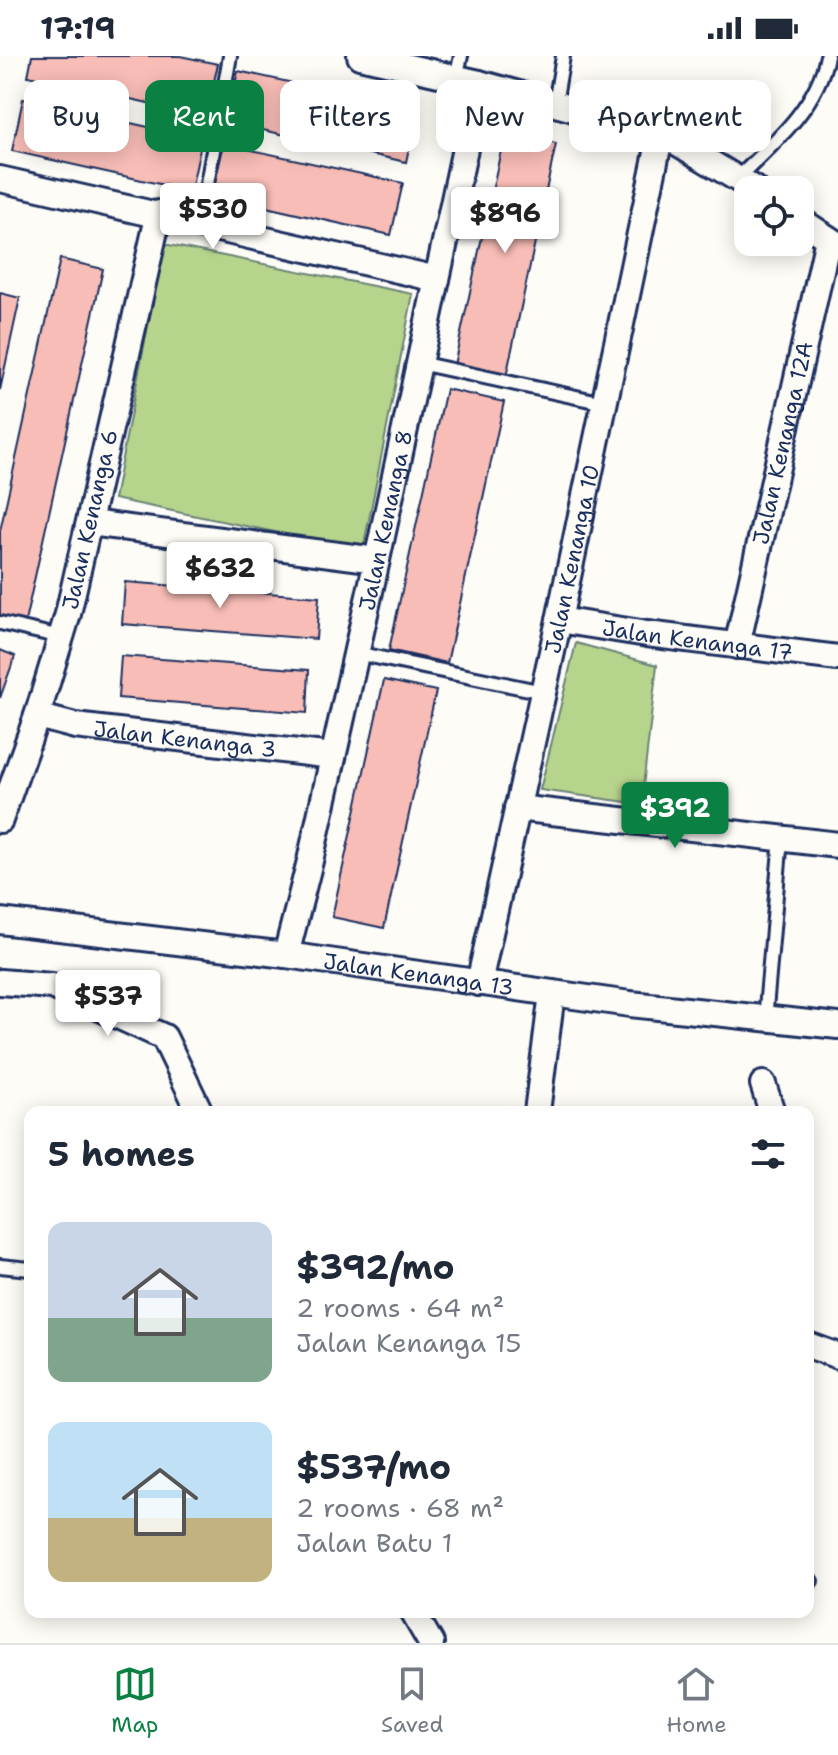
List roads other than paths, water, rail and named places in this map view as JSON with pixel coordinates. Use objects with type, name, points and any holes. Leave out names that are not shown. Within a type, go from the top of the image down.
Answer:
[{"type":"street","points":[[360,56],[466,72],[569,108]]},
{"type":"street","name":"Jalan Kenanga 8","points":[[286,955],[377,560],[437,279],[466,72]]},
{"type":"street","name":"Jalan Kenanga 10","points":[[479,983],[657,152]]},
{"type":"street","points":[[693,152],[734,176]]},
{"type":"street","points":[[0,179],[437,279]]},
{"type":"street","name":"Jalan Kenanga 6","points":[[0,820],[61,637],[90,523],[159,213]]},
{"type":"street","points":[[814,229],[833,242]]},
{"type":"street","name":"Jalan Kenanga 12A","points":[[737,646],[833,242]]},
{"type":"street","points":[[90,523],[377,560]]},
{"type":"street","name":"Jalan Kenanga 17","points":[[559,620],[838,658]]},
{"type":"street","name":"Jalan Kenanga 3","points":[[37,716],[75,726],[333,756]]},
{"type":"street","points":[[517,808],[838,845]]},
{"type":"street","name":"Jalan Kenanga 13","points":[[0,921],[286,955],[765,1020],[838,1026]]},
{"type":"street","points":[[0,982],[52,986],[164,1037],[197,1106]]},
{"type":"street","points":[[538,1106],[552,993]]},
{"type":"street","points":[[763,1084],[770,1106]]},
{"type":"street","points":[[814,1347],[838,1356]]},
{"type":"street","points":[[416,1618],[431,1643]]},
{"type":"lane","points":[[200,223],[230,56]]},
{"type":"lane","points":[[555,104],[563,56]]},
{"type":"lane","points":[[753,176],[816,89],[827,56]]},
{"type":"lane","points":[[419,363],[604,403]]},
{"type":"lane","points":[[0,623],[61,637]]},
{"type":"lane","points":[[356,653],[543,692]]},
{"type":"lane","points":[[765,1020],[781,838]]},
{"type":"lane","points":[[0,1266],[24,1268]]}]
